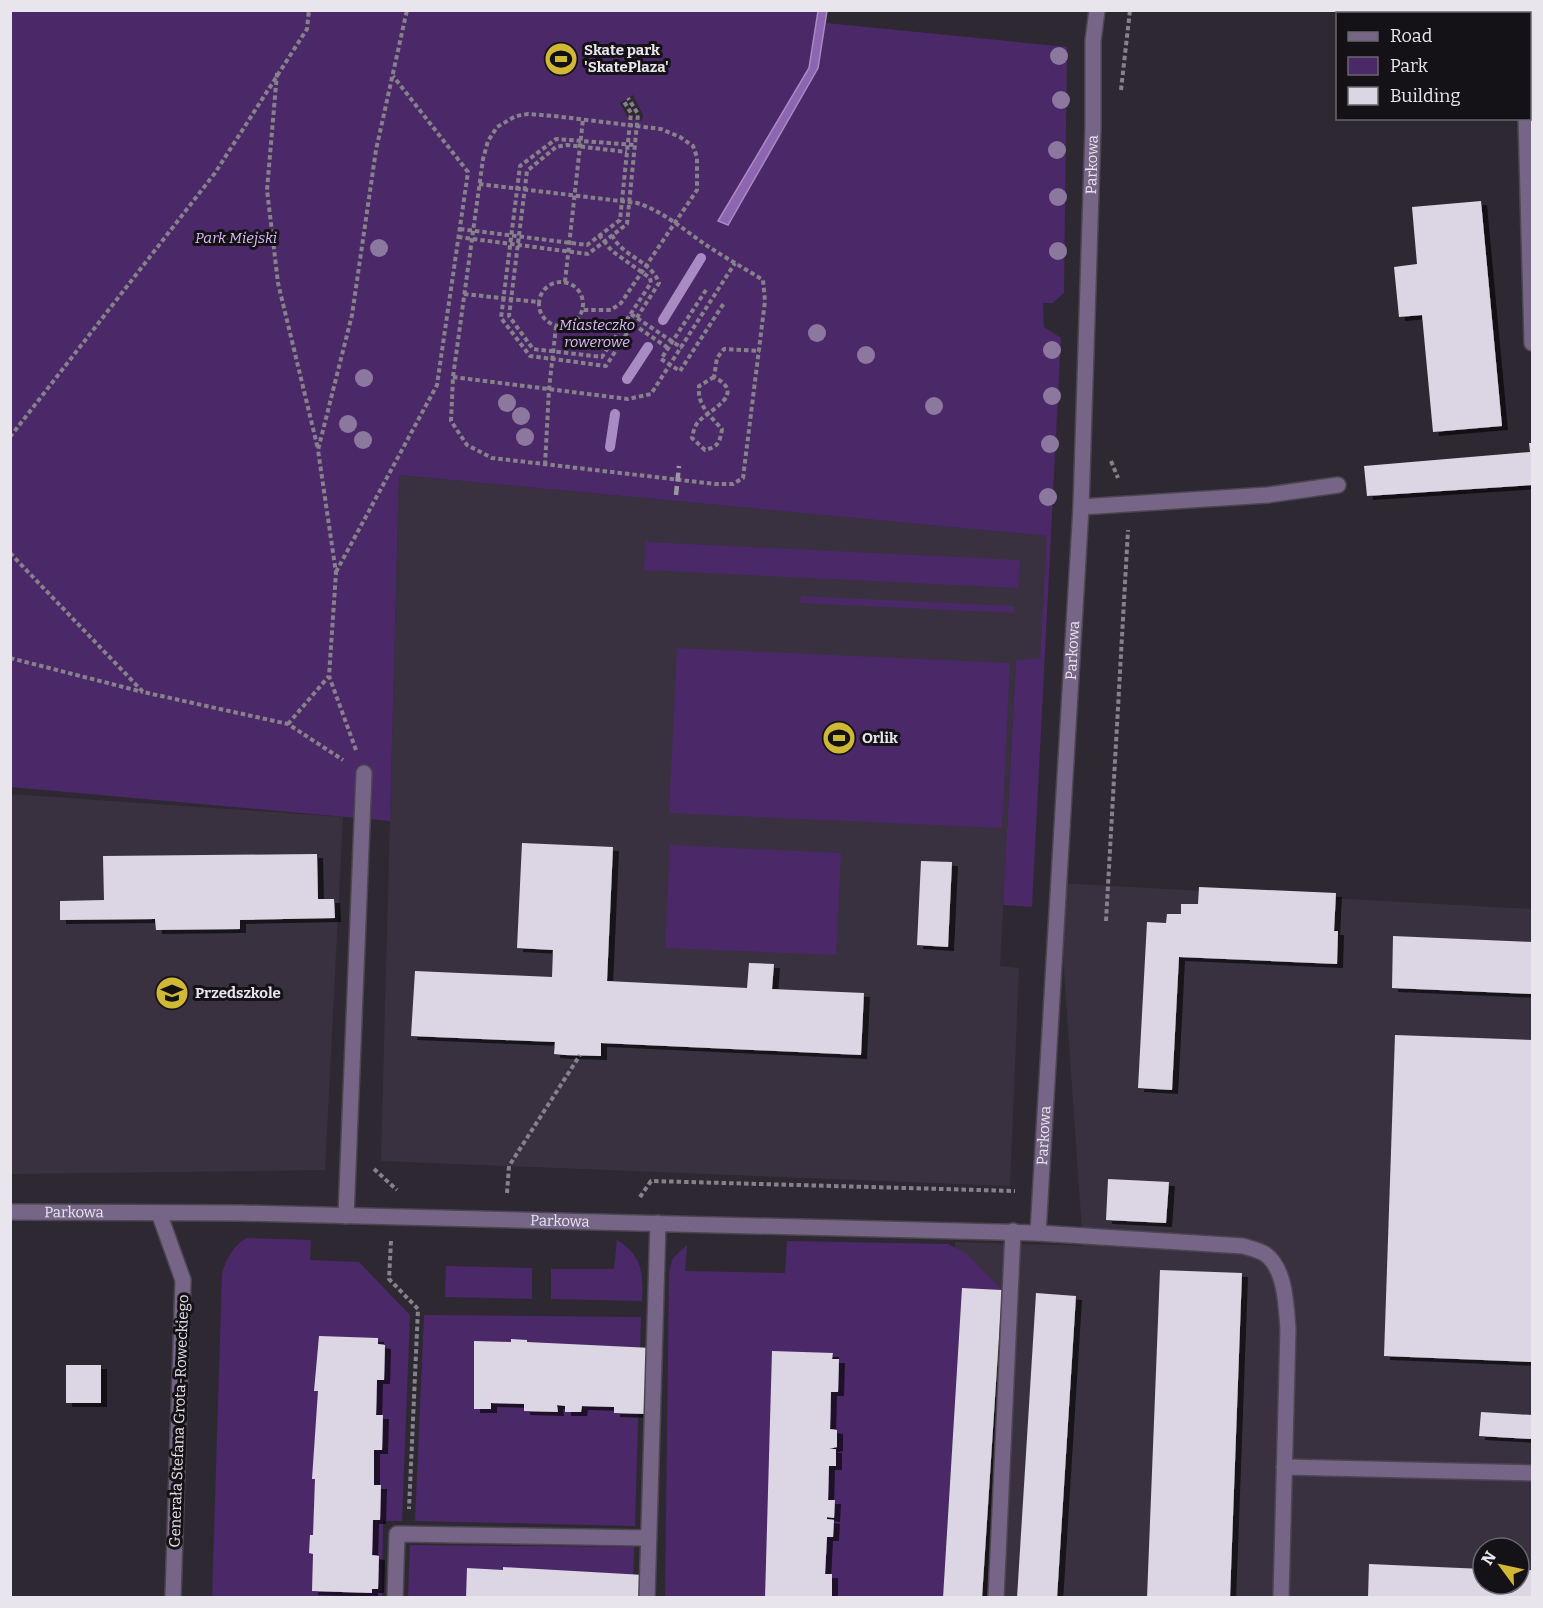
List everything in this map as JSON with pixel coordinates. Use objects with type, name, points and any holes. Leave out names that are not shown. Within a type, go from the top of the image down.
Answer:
[{"type":"street","name":"Parkowa","points":[[10,1212],[346,1216],[1038,1233],[1081,507],[1093,128],[1093,41],[1097,10]]},
{"type":"street","points":[[1526,120],[1533,343]]},
{"type":"street","points":[[1081,507],[1268,495],[1338,485]]},
{"type":"street","points":[[346,1216],[364,773]]},
{"type":"street","name":"Generała Stefana Grota-Roweckiego","points":[[159,1213],[183,1280],[173,1598]]},
{"type":"street","points":[[647,1598],[658,1223]]},
{"type":"street","points":[[996,1598],[1013,1231]]},
{"type":"street","points":[[1038,1233],[1243,1246],[1266,1254],[1278,1270],[1286,1298],[1288,1329],[1281,1598]]},
{"type":"street","points":[[1284,1467],[1533,1473]]},
{"type":"street","points":[[395,1598],[397,1534],[649,1538]]},
{"type":"path","points":[[10,437],[215,173],[277,72],[307,29],[309,10]]},
{"type":"path","points":[[318,450],[352,315],[376,150],[407,10]]},
{"type":"path","points":[[1121,101],[1130,10]]},
{"type":"path","points":[[277,72],[267,190],[278,283],[318,450],[336,573],[329,675],[364,773]]},
{"type":"path","points":[[336,573],[437,386],[468,172],[393,76]]},
{"type":"path","points":[[458,237],[588,254],[627,224],[638,114],[626,99],[631,113],[620,220],[587,245],[460,229]]},
{"type":"path","points":[[479,184],[629,202],[651,207],[676,223],[735,263],[763,280],[765,301],[760,351],[743,478],[733,484],[715,484],[492,458],[467,445],[451,421],[453,377],[471,238],[479,184],[488,141],[497,127],[516,116],[528,114],[661,129],[680,136],[693,146],[698,157],[697,190],[676,223],[642,273],[616,308],[603,311],[583,310]]},
{"type":"path","points":[[565,282],[583,119]]},
{"type":"path","points":[[612,236],[617,247],[656,273],[659,283],[606,366],[530,356],[501,318],[520,165],[556,140],[635,145]]},
{"type":"path","points":[[599,235],[612,251],[650,278],[651,283],[602,357],[533,349],[508,316],[527,171],[556,147],[580,146],[627,152]]},
{"type":"path","points":[[453,377],[627,399],[651,394],[735,263]]},
{"type":"path","points":[[558,282],[565,282],[572,285],[582,295],[583,310],[576,321],[556,327],[541,315],[538,302],[545,289],[558,282]]},
{"type":"path","points":[[706,291],[661,359],[680,371],[724,303]]},
{"type":"path","points":[[464,294],[538,302]]},
{"type":"path","points":[[631,314],[682,348]]},
{"type":"path","points":[[633,324],[668,348]]},
{"type":"path","points":[[544,465],[556,327]]},
{"type":"path","points":[[714,377],[717,358],[724,349],[760,351]]},
{"type":"path","points":[[714,377],[699,386],[700,402],[709,415],[723,429],[720,442],[714,448],[705,450],[692,438],[699,421],[709,415],[722,404],[726,397],[722,381],[714,377]]},
{"type":"path","points":[[1106,921],[1128,530],[1120,483],[1111,463],[1111,452]]},
{"type":"path","points":[[10,553],[143,692]]},
{"type":"path","points":[[10,658],[143,692],[288,724],[364,773]]},
{"type":"path","points":[[288,724],[329,675]]},
{"type":"path","points":[[507,1197],[509,1166],[580,1055]]},
{"type":"path","points":[[349,1146],[404,1196]]},
{"type":"path","points":[[638,1200],[651,1181],[1040,1192]]},
{"type":"path","points":[[392,1217],[389,1279],[418,1309],[407,1534]]},
{"type":"shaded area","points":[[818,11],[827,11],[818,68],[728,225],[718,221],[809,68]]},
{"type":"shaded area","points":[[399,475],[1048,536],[1040,659],[1016,660],[1000,966],[1019,968],[1010,1186],[381,1161]]},
{"type":"shaded area","name":"Przedszkole","points":[[10,794],[343,817],[325,1170],[11,1174]]},
{"type":"shaded area","points":[[1058,883],[1532,909],[1532,1597],[936,1598],[955,1242],[1083,1246]]},
{"type":"green space","points":[[10,11],[818,11],[809,68],[719,220],[728,225],[823,42],[826,23],[1067,47],[1064,293],[1053,303],[1043,303],[1044,327],[1061,338],[1032,907],[1003,905],[1016,660],[1040,658],[1047,536],[399,475],[390,821],[11,787]],"holes":[[[633,95],[643,115],[642,121],[628,118],[620,103]]]},
{"type":"green space","points":[[646,542],[1020,560],[1018,588],[644,570]]},
{"type":"green space","points":[[801,596],[1014,606],[1014,613],[800,603]]},
{"type":"green space","name":"Orlik","points":[[677,648],[1010,663],[1002,828],[669,813]]},
{"type":"green space","points":[[670,845],[841,853],[836,955],[665,948]]},
{"type":"green space","points":[[246,1238],[311,1240],[310,1260],[359,1262],[410,1315],[402,1521],[383,1521],[382,1597],[212,1598],[222,1274],[231,1253]]},
{"type":"green space","points":[[617,1240],[632,1252],[640,1266],[642,1301],[551,1299],[551,1269],[614,1269]]},
{"type":"green space","points":[[787,1241],[948,1244],[966,1253],[1002,1290],[962,1288],[943,1597],[665,1598],[669,1272],[673,1258],[687,1245],[685,1271],[785,1273]]},
{"type":"green space","points":[[446,1266],[532,1268],[532,1299],[445,1297]]},
{"type":"green space","points":[[424,1315],[641,1317],[635,1526],[415,1521]]},
{"type":"green space","points":[[410,1545],[634,1547],[633,1597],[408,1598]]},
{"type":"building","points":[[1350,10],[1399,10],[1398,12],[1350,12]]},
{"type":"building","points":[[1481,201],[1502,426],[1433,432],[1422,315],[1399,317],[1394,267],[1417,264],[1412,207]]},
{"type":"building","points":[[1529,443],[1532,443],[1532,485],[1367,496],[1364,466],[1530,452]]},
{"type":"building","points":[[522,843],[613,847],[607,981],[747,988],[749,963],[774,964],[772,989],[864,993],[861,1055],[601,1043],[601,1056],[565,1055],[554,1054],[555,1042],[411,1036],[415,971],[552,977],[553,950],[517,948]]},
{"type":"building","points":[[317,854],[318,899],[334,899],[335,918],[240,920],[240,929],[156,930],[155,919],[60,920],[60,901],[104,900],[103,856]]},
{"type":"building","points":[[921,861],[952,862],[948,947],[917,945]]},
{"type":"building","points":[[1199,887],[1336,893],[1334,931],[1338,931],[1337,964],[1179,957],[1172,1090],[1138,1088],[1147,922],[1166,923],[1167,914],[1181,914],[1181,904],[1198,904]]},
{"type":"building","points":[[1393,936],[1532,942],[1532,994],[1392,988]]},
{"type":"building","points":[[1395,1035],[1532,1040],[1532,1362],[1384,1356]]},
{"type":"building","points":[[1108,1179],[1169,1182],[1166,1223],[1106,1220]]},
{"type":"building","points":[[1160,1270],[1242,1273],[1230,1598],[1147,1598]]},
{"type":"building","points":[[962,1288],[1002,1290],[982,1598],[943,1598]]},
{"type":"building","points":[[1036,1293],[1076,1296],[1057,1598],[1017,1598]]},
{"type":"building","points":[[319,1336],[378,1338],[378,1344],[385,1345],[384,1380],[377,1380],[376,1415],[383,1415],[382,1450],[374,1450],[374,1485],[381,1485],[380,1520],[373,1520],[372,1555],[379,1556],[378,1589],[372,1589],[372,1593],[312,1591],[313,1554],[309,1553],[310,1535],[313,1535],[315,1479],[312,1479],[318,1391],[314,1391]]},
{"type":"building","points":[[511,1339],[527,1340],[527,1342],[652,1348],[646,1414],[614,1413],[614,1407],[582,1406],[581,1412],[565,1412],[565,1406],[557,1405],[558,1412],[524,1411],[524,1404],[491,1403],[491,1409],[474,1409],[474,1341],[511,1342]]},
{"type":"building","points":[[772,1351],[833,1353],[832,1359],[839,1359],[838,1392],[831,1392],[830,1429],[837,1430],[837,1447],[829,1449],[836,1449],[836,1466],[829,1466],[828,1500],[835,1500],[834,1518],[827,1517],[827,1519],[834,1520],[833,1537],[827,1537],[825,1574],[832,1574],[832,1598],[765,1598]]},
{"type":"building","points":[[66,1365],[101,1365],[101,1403],[66,1403]]},
{"type":"building","points":[[1481,1412],[1532,1415],[1532,1439],[1479,1436]]},
{"type":"building","points":[[1369,1564],[1471,1568],[1471,1596],[1531,1596],[1532,1570],[1532,1598],[1368,1598]]},
{"type":"building","points":[[503,1567],[644,1575],[644,1598],[466,1598],[467,1568],[503,1570]]},
{"type":"waterway","points":[[663,320],[701,258]]},
{"type":"waterway","points":[[627,379],[648,347]]},
{"type":"waterway","points":[[610,447],[615,414]]},
{"type":"railway","points":[[676,495],[679,466]]},
{"type":"place","name":"Skate park 'SkatePlaza'","points":[[561,59]]},
{"type":"place","name":"Orlik","points":[[839,738]]},
{"type":"place","name":"Przedszkole","points":[[172,993]]},
{"type":"park label","name":"Park Miejski","points":[[236,238]]},
{"type":"park label","name":"Miasteczko rowerowe","points":[[597,334]]}]
